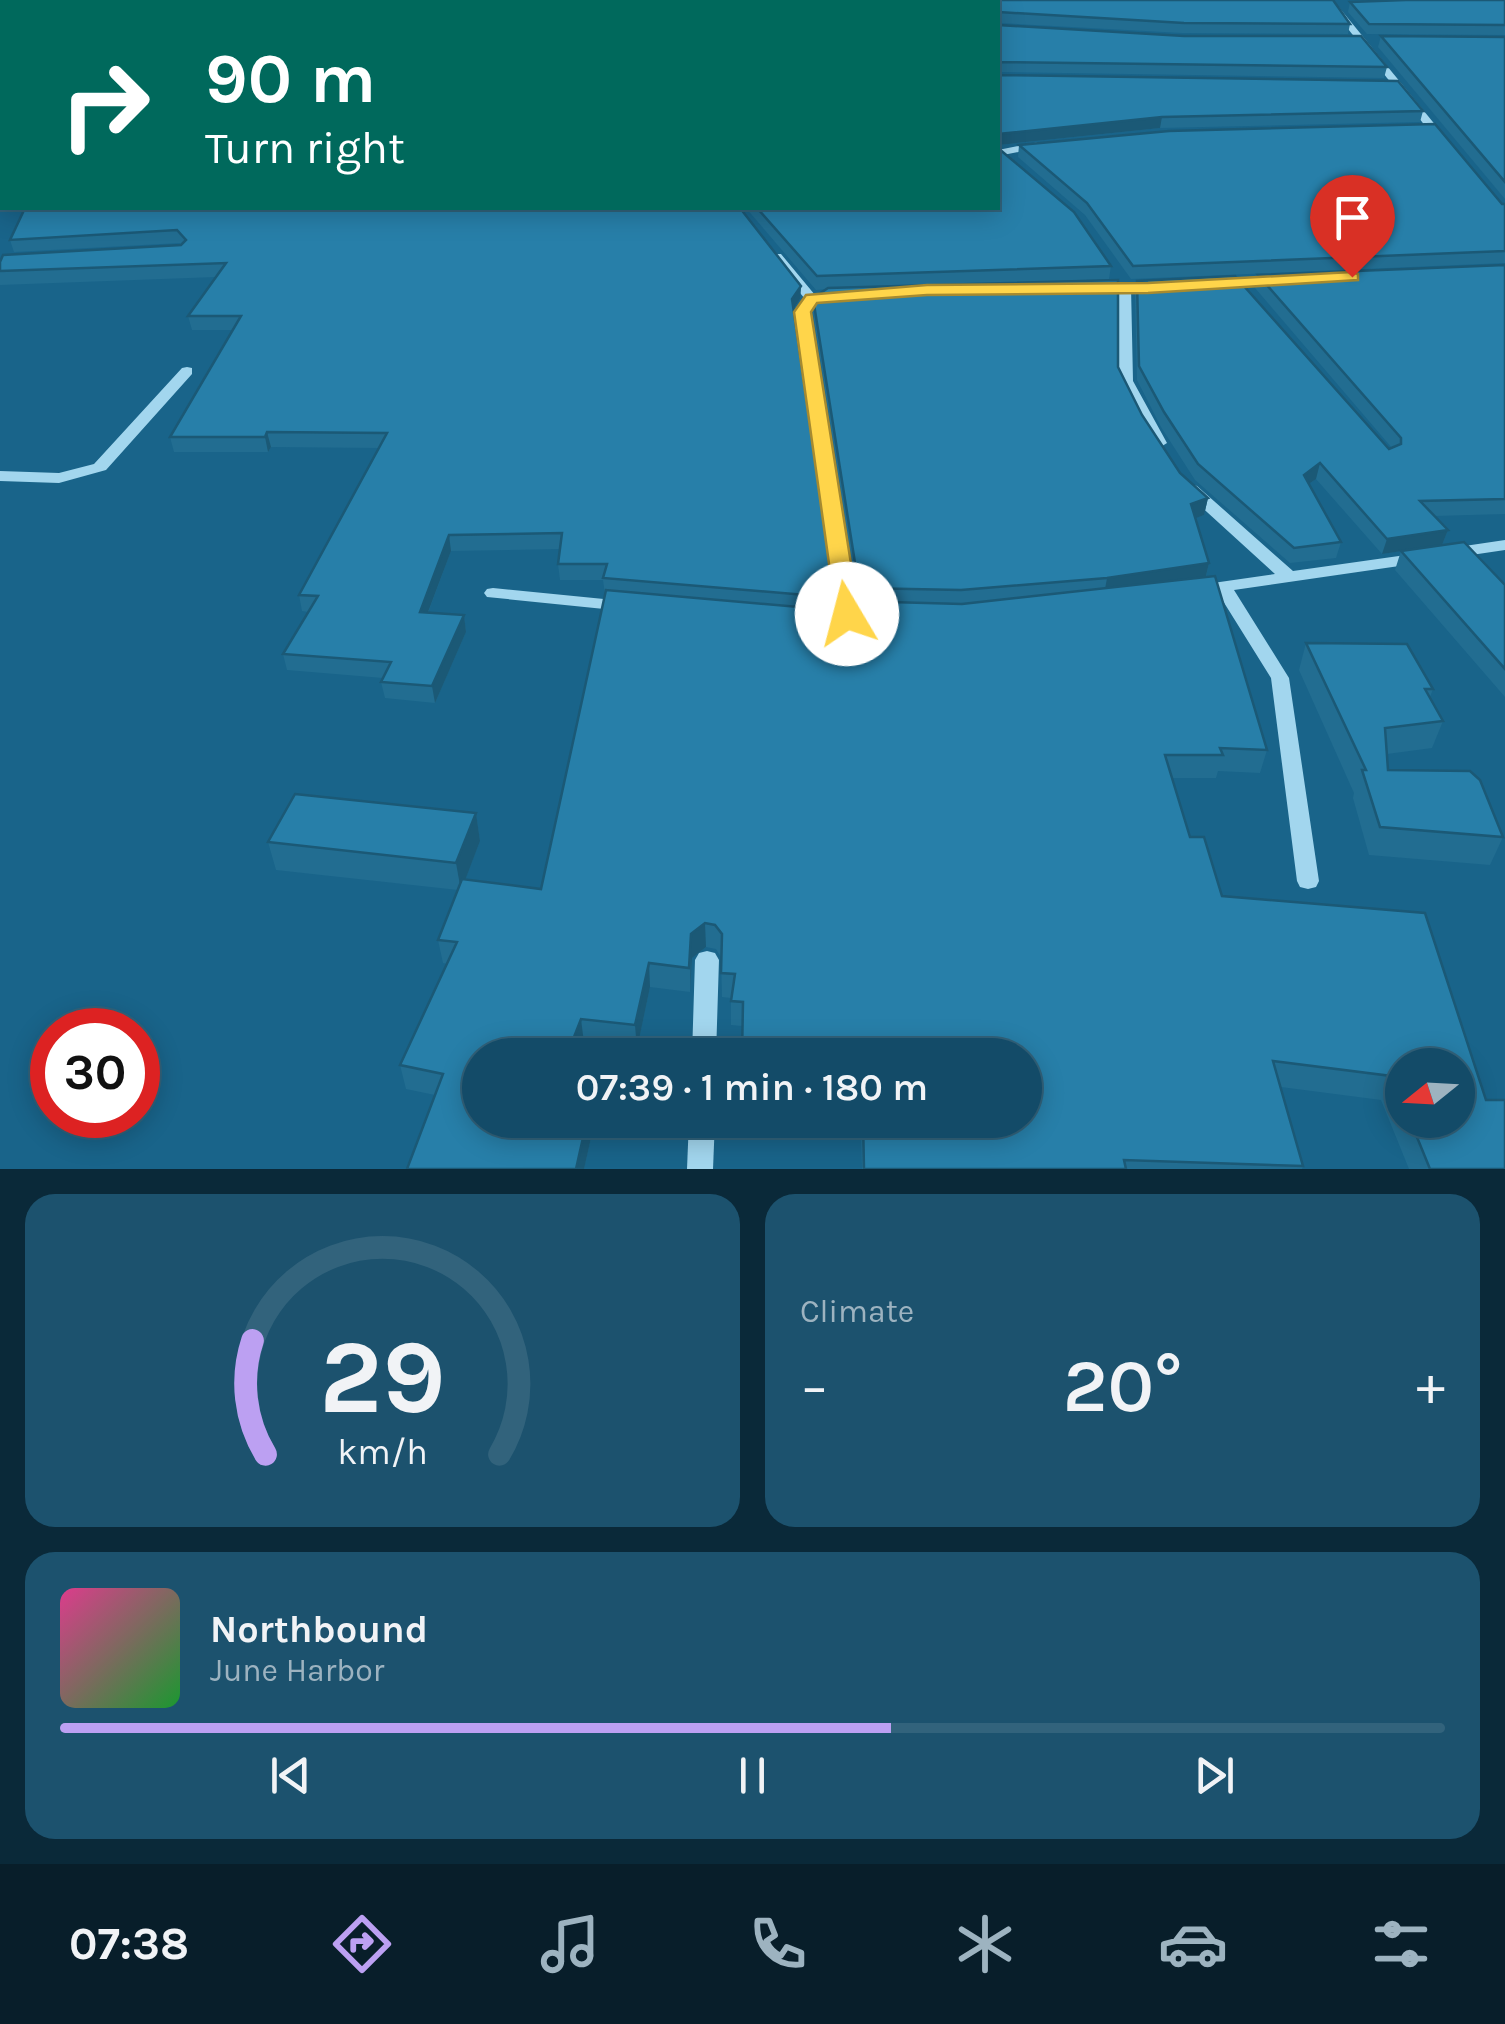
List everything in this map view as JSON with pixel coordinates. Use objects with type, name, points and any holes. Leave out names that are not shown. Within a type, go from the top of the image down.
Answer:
[{"type":"street","points":[[1332,3],[1354,6]]},
{"type":"street","points":[[1332,3],[1456,157]]},
{"type":"street","points":[[1343,42],[1380,43]]},
{"type":"street","points":[[1382,85],[1400,86]]},
{"type":"street","points":[[1414,130],[1434,129]]},
{"type":"street","points":[[1000,152],[1053,144]]},
{"type":"street","points":[[1000,154],[1013,166]]},
{"type":"street","points":[[761,238],[812,299]]},
{"type":"street","points":[[1108,269],[1131,287]]},
{"type":"street","points":[[1201,284],[1294,280]]},
{"type":"street","points":[[1237,282],[1249,297]]},
{"type":"street","points":[[1086,288],[1131,287]]},
{"type":"street","points":[[1131,287],[1126,381],[1186,485],[1289,577]]},
{"type":"street","points":[[847,294],[812,299],[802,312],[848,617]]},
{"type":"street","points":[[0,476],[59,478],[100,468],[186,371]]},
{"type":"street","points":[[1172,594],[1505,545]]},
{"type":"street","points":[[1223,587],[1280,678],[1308,882]]},
{"type":"street","points":[[493,593],[653,608]]},
{"type":"street","points":[[705,1038],[707,960]]},
{"type":"street","points":[[700,1169],[701,1138]]},
{"type":"building","points":[[1000,0],[1333,0],[1350,24],[1184,23],[1000,12]]},
{"type":"building","points":[[1505,0],[1505,25],[1369,24],[1350,2]]},
{"type":"building","points":[[1000,25],[1184,36],[1361,36],[1387,67],[1000,62]]},
{"type":"building","points":[[1381,36],[1505,37],[1505,182]]},
{"type":"building","points":[[1000,75],[1398,81],[1423,111],[1162,117],[1000,134]]},
{"type":"building","points":[[1435,124],[1505,204],[1505,251],[1133,266],[1087,203],[1019,145],[1169,131]]},
{"type":"building","points":[[1000,150],[1074,212],[1111,266],[817,276],[759,210],[1000,210]]},
{"type":"building","points":[[24,210],[742,210],[801,286],[792,299],[835,594],[829,597],[603,578],[607,564],[558,564],[562,533],[449,535],[420,612],[464,615],[432,686],[381,682],[391,662],[283,654],[318,596],[299,595],[387,433],[267,432],[265,437],[170,437],[241,316],[188,316],[226,263],[0,271],[3,255],[181,245],[186,240],[177,230],[10,240]]},
{"type":"building","points":[[1505,265],[1505,499],[1420,501],[1448,530],[1387,539],[1320,463],[1304,475],[1341,542],[1294,548],[1198,464],[1139,366],[1137,281],[1235,276],[1389,449],[1401,444],[1401,438],[1258,275]]},
{"type":"building","points":[[1118,280],[1118,367],[1142,415],[1180,473],[1208,498],[1191,504],[1209,563],[1107,578],[961,590],[859,588],[813,298],[828,288]]},
{"type":"building","points":[[1464,542],[1505,585],[1505,669],[1401,551]]},
{"type":"building","points":[[1215,576],[1267,750],[1220,748],[1223,755],[1165,755],[1190,837],[1204,837],[1222,896],[1425,913],[1469,1048],[1385,1048],[1385,1075],[1273,1061],[1303,1166],[1124,1160],[1126,1169],[864,1169],[863,1138],[1042,1138],[1042,1038],[742,1038],[743,1002],[731,1001],[735,974],[721,973],[722,934],[715,925],[705,923],[691,934],[689,968],[649,963],[635,1025],[581,1019],[574,1038],[462,1038],[462,1138],[583,1138],[576,1169],[407,1169],[443,1074],[400,1065],[457,942],[438,940],[462,879],[541,889],[606,590],[833,610],[853,601],[962,604]]},
{"type":"building","points":[[1306,643],[1407,644],[1433,689],[1425,689],[1443,721],[1385,728],[1388,770],[1470,771],[1480,780],[1503,837],[1380,827],[1362,770],[1366,770]]},
{"type":"building","points":[[295,794],[476,813],[456,863],[268,842]]},
{"type":"building","points":[[1475,1066],[1486,1100],[1505,1100],[1505,1169],[1430,1169],[1417,1138],[1475,1138]]},
{"type":"route","points":[[847,614],[802,312],[812,299],[927,290],[1148,288],[1352,277]]}]
